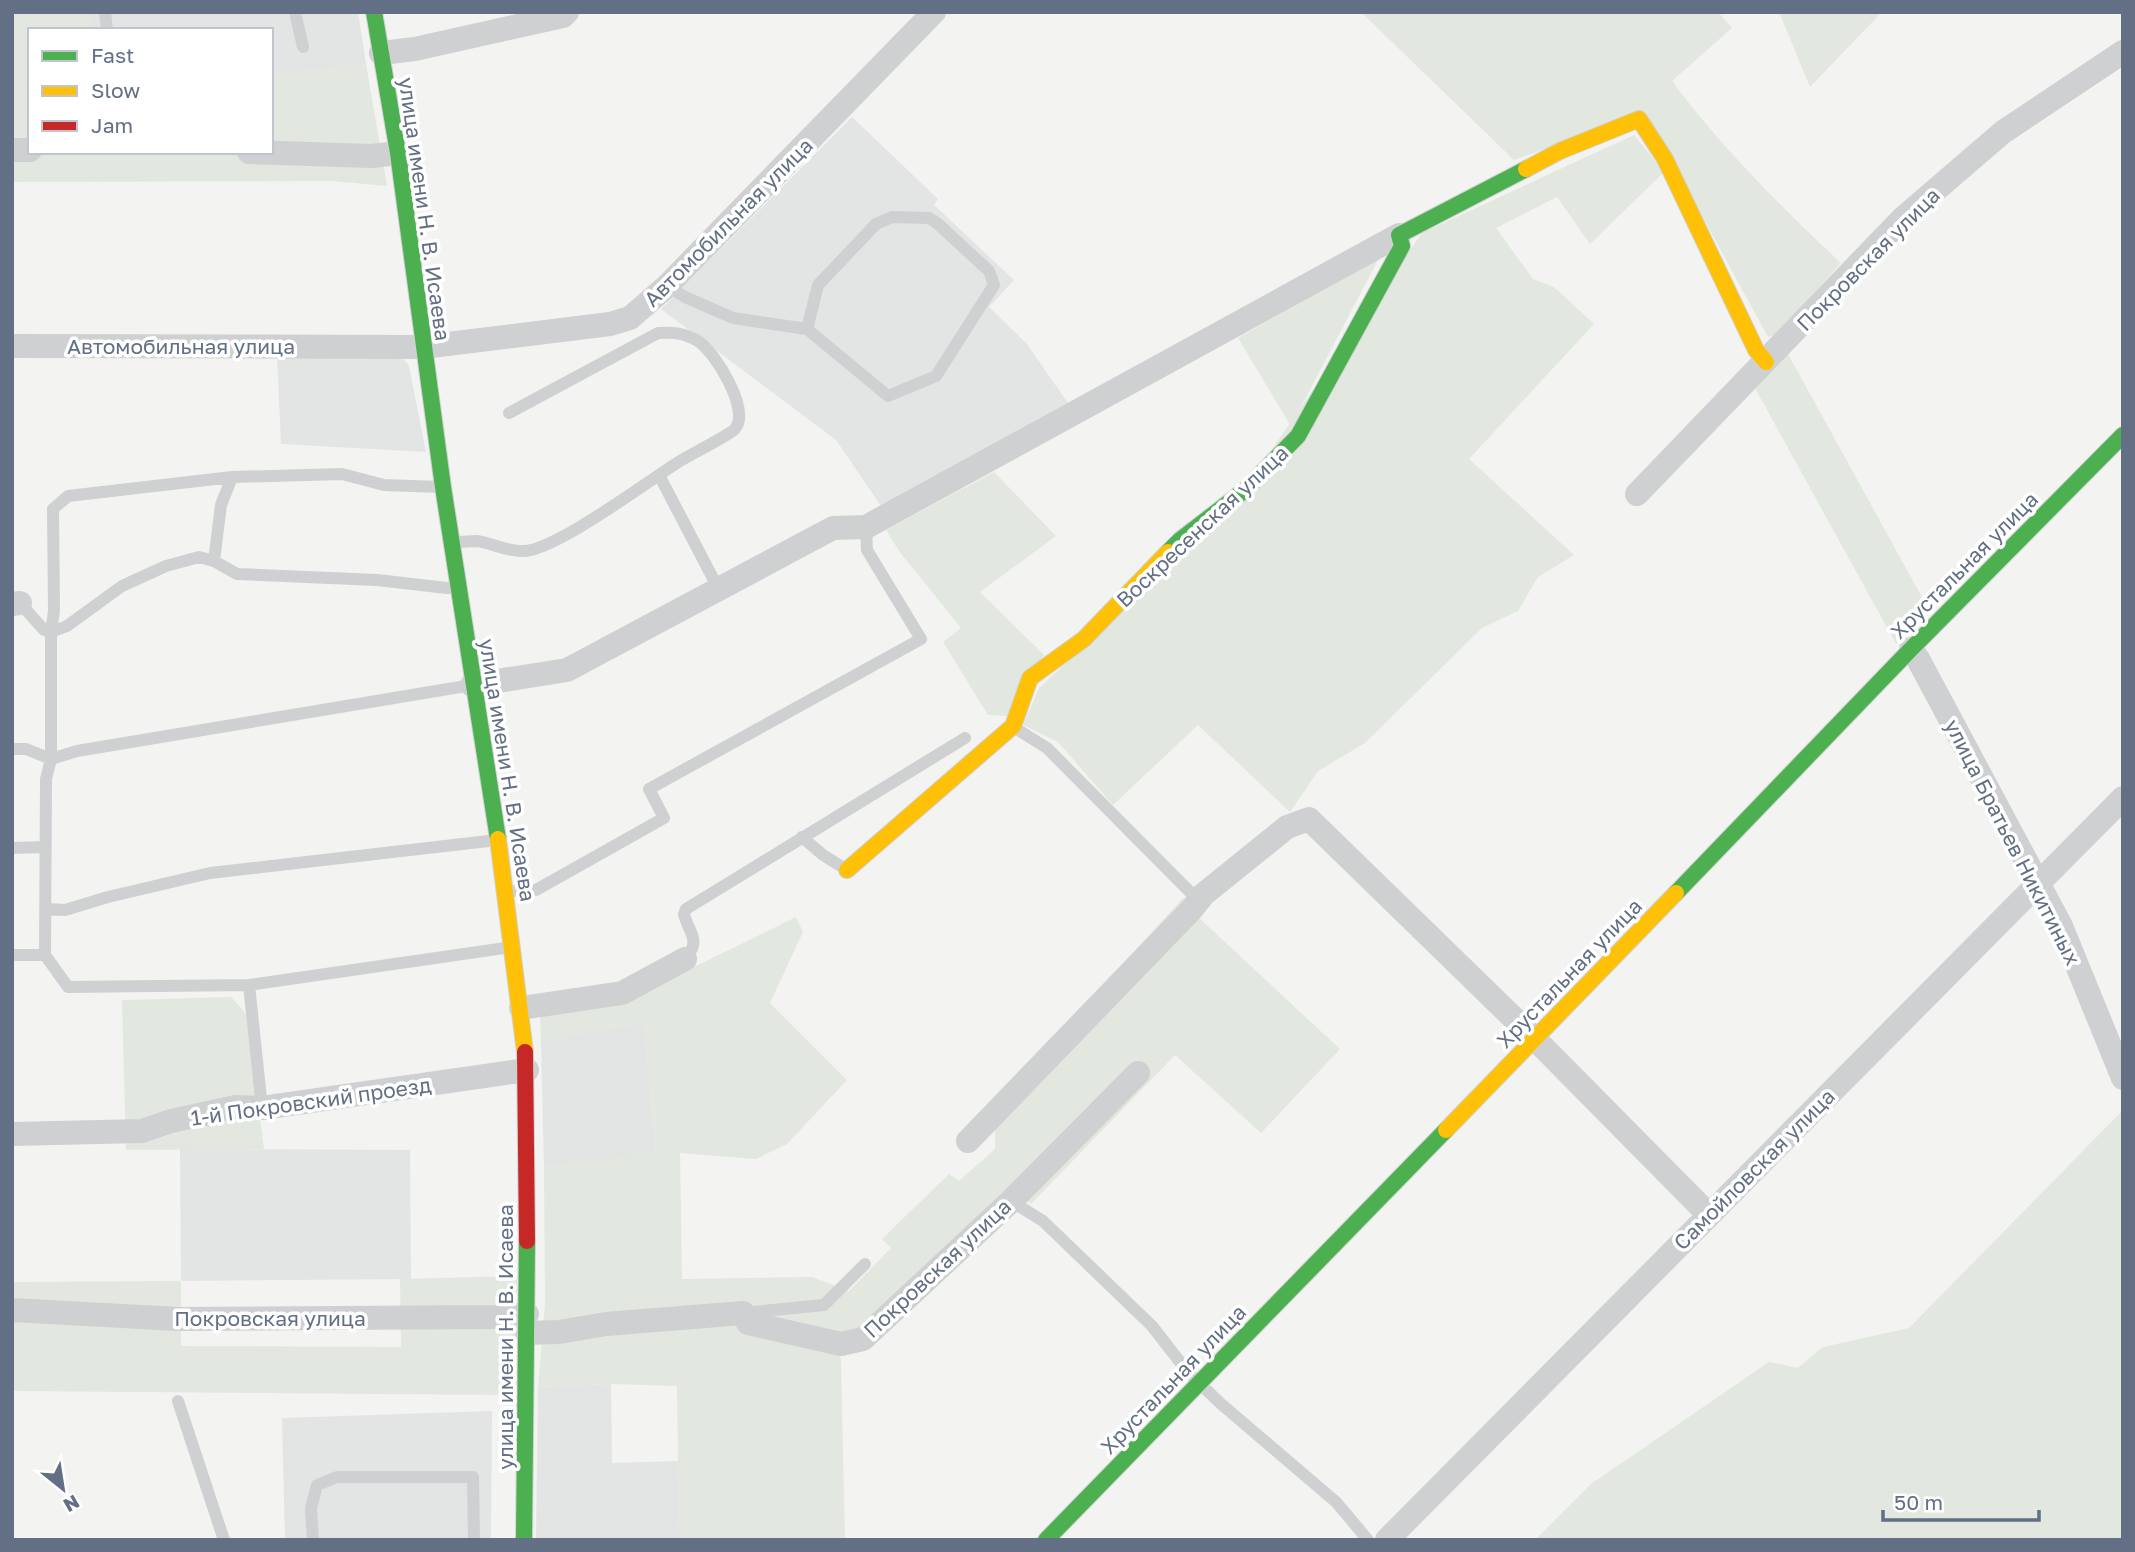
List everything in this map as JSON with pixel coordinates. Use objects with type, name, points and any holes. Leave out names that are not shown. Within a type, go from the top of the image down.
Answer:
[{"type":"street","name":"улица имени Н. В. Исаева","points":[[374,12],[398,153],[443,487],[506,891],[521,1008],[527,1070],[524,1540]]},
{"type":"street","points":[[381,53],[442,43],[563,16],[567,12]]},
{"type":"street","name":"Автомобильная улица","points":[[12,346],[423,347],[610,324],[630,318],[667,286],[934,12]]},
{"type":"street","name":"Покровская улица","points":[[1637,494],[1903,218],[2003,132],[2123,52]]},
{"type":"street","points":[[472,685],[568,670],[833,528],[866,527],[1399,235],[1560,150],[1639,119],[1665,159],[1756,350],[1766,362]]},
{"type":"street","points":[[273,153],[372,156],[398,153]]},
{"type":"street","name":"Воскресенская улица","points":[[847,870],[1013,726],[1030,678],[1084,639],[1180,540],[1245,490],[1298,436],[1402,246],[1399,235]]},
{"type":"street","name":"Хрустальная улица","points":[[1046,1540],[1535,1039],[1910,649],[2123,435]]},
{"type":"street","name":"улица Братьев Никитиных","points":[[1910,649],[1919,659],[2061,926],[2123,1078]]},
{"type":"street","name":"Самойловская улица","points":[[1387,1540],[2123,798]]},
{"type":"street","points":[[968,1141],[1163,940],[1204,894],[1287,827],[1309,819],[1535,1039],[1709,1215]]},
{"type":"street","points":[[521,1008],[622,993],[685,959]]},
{"type":"street","name":"1-й Покровский проезд","points":[[12,1134],[142,1131],[171,1121],[236,1107],[262,1108],[527,1070]]},
{"type":"street","name":"Покровская улица","points":[[12,1310],[178,1319],[496,1317],[559,1332],[606,1324],[743,1313],[748,1323],[841,1344],[863,1339],[1011,1200],[1138,1073]]},
{"type":"lane","points":[[295,12],[303,47]]},
{"type":"lane","points":[[667,286],[733,318],[807,329],[888,396],[936,376],[995,285],[989,271],[937,223],[929,218],[892,217],[876,223],[818,285],[807,329]]},
{"type":"lane","points":[[452,542],[476,541],[524,552],[547,544],[579,527],[735,429],[740,416],[738,402],[716,360],[701,343],[677,331],[658,333],[509,414]]},
{"type":"lane","points":[[443,487],[384,485],[342,474],[232,477],[68,496],[53,509],[54,611],[51,632],[51,759],[46,779],[45,955],[68,987],[249,985],[514,947]]},
{"type":"lane","points":[[659,475],[718,588]]},
{"type":"lane","points":[[214,561],[221,505],[232,477]]},
{"type":"lane","points":[[506,891],[536,890],[664,818],[649,789],[921,639],[867,550],[866,527]]},
{"type":"lane","points":[[16,604],[44,630],[51,632],[66,626],[122,586],[166,566],[199,557],[214,561],[237,574],[377,580],[458,587]]},
{"type":"lane","points":[[12,749],[26,749],[51,759],[77,751],[472,685]]},
{"type":"lane","points":[[1013,726],[1047,748],[1190,892],[1204,894]]},
{"type":"lane","points":[[685,959],[694,943],[694,935],[684,914],[687,909],[965,738]]},
{"type":"lane","points":[[802,837],[847,870]]},
{"type":"lane","points":[[47,909],[65,911],[108,897],[210,873],[498,840]]},
{"type":"lane","points":[[12,848],[45,847]]},
{"type":"lane","points":[[12,955],[45,955]]},
{"type":"lane","points":[[249,985],[262,1108]]},
{"type":"lane","points":[[1011,1200],[1043,1221],[1063,1240],[1152,1326],[1198,1382],[1220,1404],[1336,1503],[1368,1540]]},
{"type":"lane","points":[[743,1313],[824,1305],[865,1264]]},
{"type":"lane","points":[[178,1401],[224,1540]]},
{"type":"lane","points":[[313,1540],[311,1508],[317,1485],[337,1477],[473,1477],[474,1540]]},
{"type":"shaded area","points":[[12,12],[88,12],[92,28],[28,28],[28,154],[273,154],[273,76],[366,64],[387,186],[332,181],[12,182]]},
{"type":"shaded area","points":[[88,12],[358,12],[366,64],[273,76],[273,28],[92,28]]},
{"type":"shaded area","points":[[1361,12],[1718,12],[1732,28],[1672,81],[1752,176],[1841,263],[1777,335],[1768,337],[1646,113],[1514,160]]},
{"type":"shaded area","points":[[1779,12],[1882,12],[1810,87]]},
{"type":"shaded area","points":[[852,117],[938,199],[934,205],[1014,280],[989,307],[1027,344],[1070,406],[881,506],[836,440],[661,309]]},
{"type":"shaded area","points":[[1634,135],[1664,172],[1590,244],[1557,197],[1496,228],[1533,279],[1554,287],[1594,324],[1469,459],[1574,555],[1538,577],[1518,611],[1482,628],[1365,743],[1318,771],[1290,812],[1198,725],[1113,805],[1058,742],[1023,725],[1039,688],[1227,514],[1422,233]]},
{"type":"shaded area","points":[[1379,258],[1291,426],[1238,338]]},
{"type":"shaded area","points":[[399,354],[409,366],[426,452],[281,444],[277,355]]},
{"type":"shaded area","points":[[1788,354],[1929,610],[1896,644],[1755,388]]},
{"type":"shaded area","points":[[994,472],[1056,536],[980,592],[1044,655],[1007,716],[988,715],[943,642],[961,628],[899,551],[886,530]]},
{"type":"shaded area","points":[[1183,898],[1197,916],[1340,1049],[1261,1133],[1175,1055],[1031,1204],[1010,1189],[887,1305],[855,1330],[838,1332],[845,1540],[679,1540],[677,1386],[611,1384],[538,1387],[545,1305],[544,1167],[656,1150],[644,1022],[541,1041],[540,1016],[627,1000],[796,917],[803,932],[770,1003],[847,1080],[787,1144],[756,1159],[680,1153],[682,1279],[812,1277],[849,1291],[891,1248],[882,1239],[949,1174],[959,1181],[995,1149],[996,1103]]},
{"type":"shaded area","points":[[231,997],[246,1014],[264,1149],[126,1150],[122,1000]]},
{"type":"shaded area","points":[[644,1022],[656,1151],[544,1167],[541,1041]]},
{"type":"shaded area","points":[[2123,1110],[2123,1540],[1535,1540],[1591,1484],[1769,1362],[1798,1368],[1823,1347],[1909,1328]]},
{"type":"shaded area","points":[[180,1149],[410,1150],[411,1279],[181,1281]]},
{"type":"shaded area","points":[[517,1276],[514,1395],[12,1391],[12,1282],[181,1281],[181,1346],[401,1347],[400,1279]]},
{"type":"shaded area","points":[[611,1384],[612,1463],[678,1461],[679,1540],[536,1540],[538,1387]]},
{"type":"shaded area","points":[[492,1411],[491,1540],[285,1540],[282,1418]]},
{"type":"traffic: fast","points":[[374,12],[398,153],[443,487],[498,839]]},
{"type":"traffic: fast","points":[[1168,552],[1245,490],[1298,436],[1402,246],[1399,235],[1526,169]]},
{"type":"traffic: fast","points":[[1676,893],[1911,649],[2123,435]]},
{"type":"traffic: fast","points":[[1046,1540],[1446,1130]]},
{"type":"traffic: fast","points":[[524,1540],[527,1241]]},
{"type":"traffic: slow","points":[[1526,169],[1560,151],[1639,119],[1665,159],[1756,350],[1766,362]]},
{"type":"traffic: slow","points":[[847,870],[1013,726],[1030,678],[1084,639],[1168,552]]},
{"type":"traffic: slow","points":[[498,839],[525,1052]]},
{"type":"traffic: slow","points":[[1446,1130],[1676,893]]},
{"type":"traffic: jam","points":[[525,1052],[527,1241]]}]
